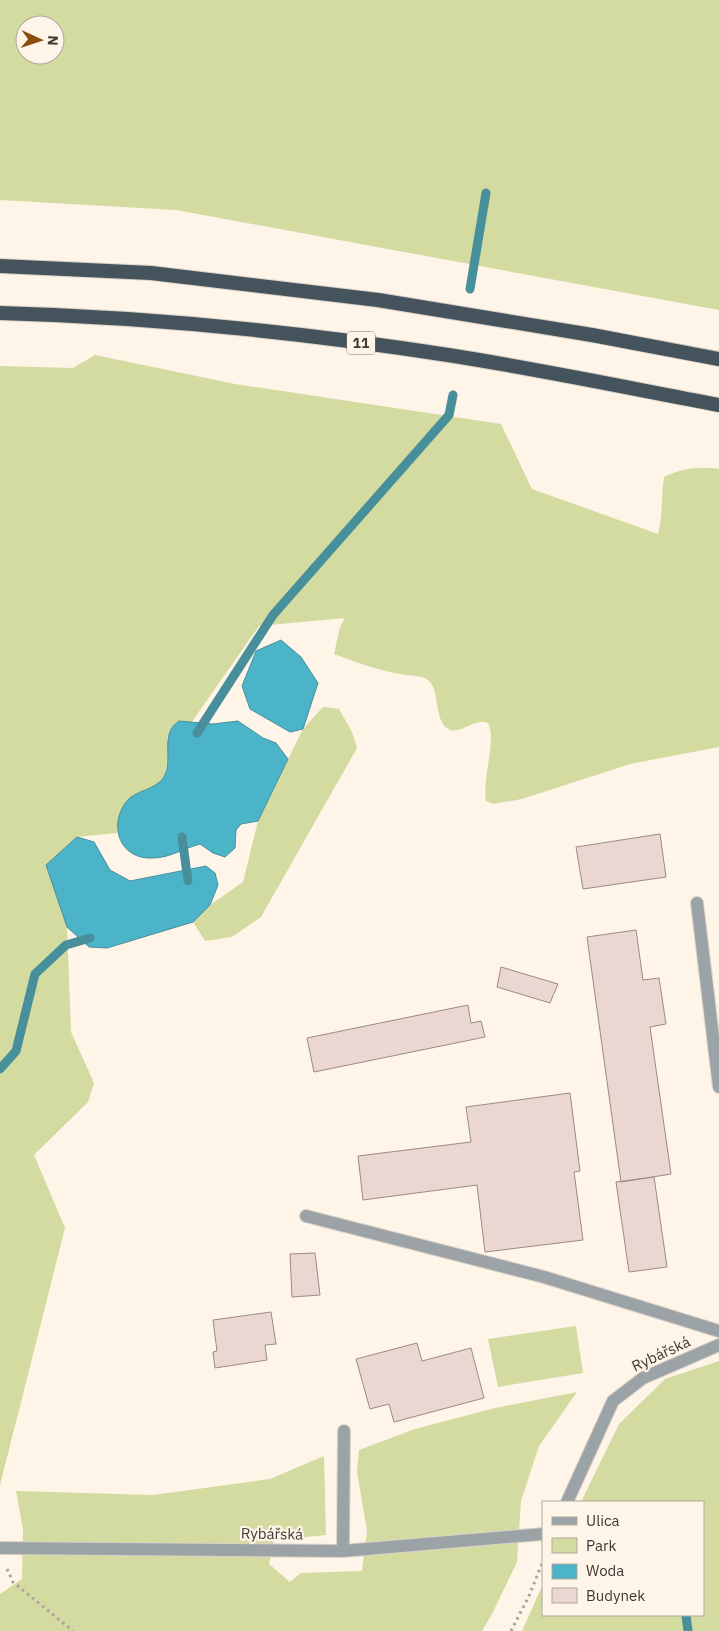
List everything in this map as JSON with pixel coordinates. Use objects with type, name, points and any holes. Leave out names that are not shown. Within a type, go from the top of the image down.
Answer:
[{"type":"highway","points":[[0,266],[152,273],[378,300],[592,335],[719,359]]},
{"type":"highway","name":"11","points":[[0,312],[94,316],[303,335],[448,355],[719,405]]},
{"type":"street","points":[[697,903],[719,1087]]},
{"type":"street","points":[[306,1216],[544,1277],[719,1331]]},
{"type":"street","name":"Rybářská","points":[[567,1501],[588,1450],[613,1401],[643,1378],[719,1345]]},
{"type":"street","points":[[343,1551],[344,1431]]},
{"type":"street","name":"Rybářská","points":[[0,1548],[343,1551],[542,1534]]},
{"type":"path","points":[[4,1564],[13,1582],[73,1631]]},
{"type":"path","points":[[511,1631],[529,1596],[542,1564]]},
{"type":"green space","points":[[0,0],[719,0],[719,310],[176,210],[0,200]]},
{"type":"green space","points":[[95,355],[235,384],[501,424],[532,489],[658,534],[661,520],[664,477],[691,468],[719,469],[719,747],[630,764],[522,799],[493,804],[486,801],[485,792],[491,739],[488,723],[478,722],[452,731],[441,720],[433,687],[425,678],[378,669],[334,654],[340,627],[345,618],[259,626],[191,723],[179,721],[167,737],[169,748],[165,775],[159,783],[127,800],[119,816],[117,833],[77,837],[58,901],[67,927],[71,1032],[94,1083],[88,1102],[34,1155],[65,1228],[0,1485],[0,366],[73,368]]},
{"type":"green space","points":[[323,707],[339,709],[352,732],[357,748],[261,917],[232,937],[205,941],[193,922],[210,905],[243,882],[258,821],[303,729]]},
{"type":"green space","points":[[576,1326],[583,1373],[498,1387],[488,1339]]},
{"type":"green space","points":[[719,1361],[719,1631],[522,1631],[542,1586],[542,1616],[704,1616],[704,1501],[581,1501],[619,1424],[665,1379]]},
{"type":"green space","points":[[577,1392],[539,1446],[521,1501],[517,1562],[482,1631],[0,1631],[0,1594],[22,1579],[23,1529],[16,1491],[153,1495],[270,1479],[324,1456],[326,1535],[274,1540],[269,1564],[290,1582],[301,1573],[362,1571],[367,1531],[357,1472],[359,1450],[415,1429],[495,1408]]},
{"type":"water","points":[[281,640],[301,657],[318,683],[303,729],[290,732],[250,709],[242,686],[256,651]]},
{"type":"water","points":[[179,721],[213,724],[238,721],[263,738],[276,743],[288,759],[258,821],[241,824],[236,830],[235,848],[225,857],[213,853],[200,844],[165,856],[142,857],[132,853],[120,840],[118,821],[121,811],[130,798],[156,785],[164,777],[168,762],[168,739],[173,726]]},
{"type":"water","points":[[77,837],[94,842],[110,870],[130,881],[206,866],[215,873],[218,885],[210,905],[193,922],[107,948],[89,947],[67,927],[46,865]]},
{"type":"building","points":[[660,834],[666,877],[583,889],[576,847]]},
{"type":"building","points":[[636,930],[643,980],[659,978],[666,1024],[650,1027],[671,1174],[621,1182],[587,937]]},
{"type":"building","points":[[501,967],[558,984],[550,1003],[497,987]]},
{"type":"building","points":[[468,1005],[471,1023],[481,1021],[485,1037],[314,1072],[307,1038]]},
{"type":"building","points":[[570,1093],[580,1171],[574,1172],[583,1240],[485,1252],[477,1185],[363,1200],[358,1156],[471,1142],[466,1107]]},
{"type":"building","points":[[654,1177],[667,1267],[629,1272],[616,1182]]},
{"type":"building","points":[[315,1253],[320,1295],[292,1297],[290,1254]]},
{"type":"building","points":[[271,1312],[276,1344],[265,1345],[267,1360],[215,1368],[213,1352],[217,1351],[213,1320]]},
{"type":"building","points":[[417,1343],[422,1361],[471,1348],[484,1398],[394,1422],[389,1404],[370,1409],[356,1359]]},
{"type":"waterway","points":[[470,289],[486,193]]},
{"type":"waterway","points":[[197,733],[273,615],[449,415],[453,395]]},
{"type":"waterway","points":[[182,837],[188,881]]},
{"type":"waterway","points":[[0,1069],[16,1051],[35,974],[66,945],[90,938]]},
{"type":"waterway","points":[[686,1616],[688,1631]]}]
